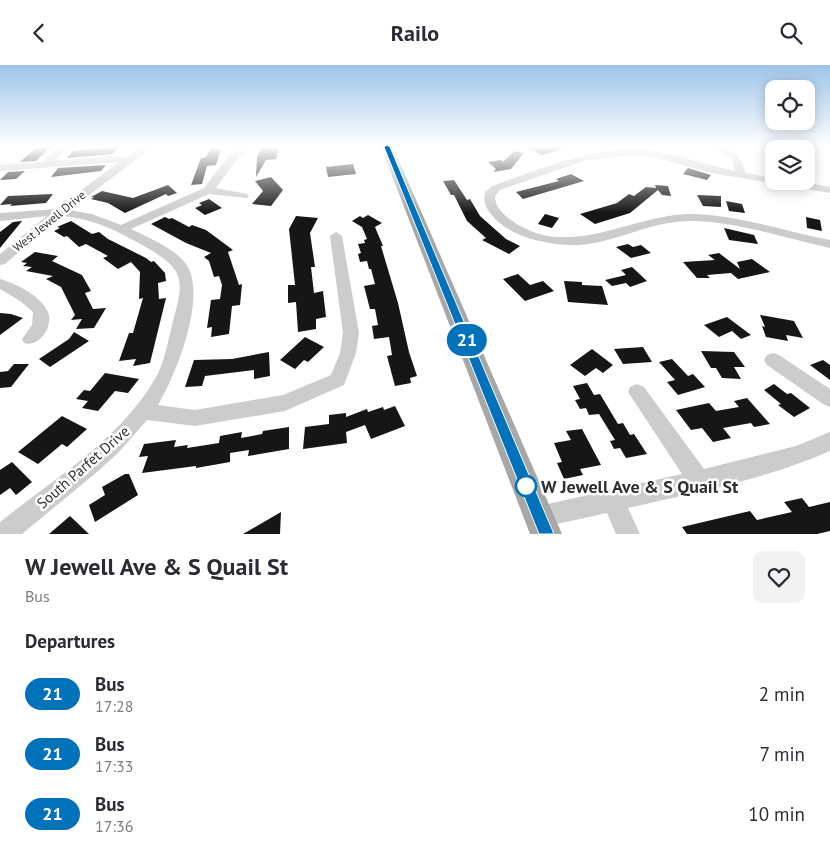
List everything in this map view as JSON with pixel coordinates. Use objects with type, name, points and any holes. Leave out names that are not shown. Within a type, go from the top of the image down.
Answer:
[{"type":"main road","points":[[396,169],[543,525]]},
{"type":"street","name":"West Jewell Drive","points":[[0,261],[90,187],[117,169]]},
{"type":"street","points":[[120,230],[208,190],[225,169]]},
{"type":"street","points":[[480,185],[492,190],[552,169]]},
{"type":"street","points":[[712,169],[765,179]]},
{"type":"street","points":[[740,169],[742,175]]},
{"type":"street","points":[[815,188],[830,190]]},
{"type":"street","points":[[208,190],[242,196]]},
{"type":"street","points":[[492,190],[489,197],[491,206],[509,224],[532,235],[552,240],[572,241],[599,238],[674,213],[733,221],[830,244]]},
{"type":"street","name":"South Parfet Drive","points":[[0,217],[59,213],[90,217],[120,230],[174,259],[184,270],[188,281],[186,303],[171,361],[161,384],[142,411],[95,459],[4,534]]},
{"type":"street","points":[[142,411],[195,418],[285,403],[338,380],[348,353],[351,333],[336,237]]},
{"type":"street","points":[[572,241],[580,253]]},
{"type":"street","points":[[0,284],[13,289],[39,309],[42,314],[42,324],[30,339]]},
{"type":"street","points":[[773,359],[830,399]]},
{"type":"street","points":[[637,392],[699,481]]},
{"type":"street","points":[[543,525],[613,500],[699,481],[798,455],[830,441]]},
{"type":"street","points":[[613,500],[628,534]]},
{"type":"building","points":[[57,169],[103,169],[101,171],[51,177]]},
{"type":"building","points":[[197,169],[206,169],[202,184],[191,185]]},
{"type":"building","points":[[256,169],[261,169],[256,177]]},
{"type":"building","points":[[326,169],[354,169],[356,174],[328,177]]},
{"type":"building","points":[[496,169],[511,169],[493,172]]},
{"type":"building","points":[[687,169],[691,169],[711,175],[707,180],[683,174]]},
{"type":"building","points":[[25,171],[16,179],[0,180],[8,172]]},
{"type":"building","points":[[571,174],[584,181],[523,199],[516,192],[559,181],[556,179]]},
{"type":"building","points":[[271,177],[283,190],[271,206],[252,204],[263,191],[255,181]]},
{"type":"building","points":[[454,180],[467,200],[470,199],[480,216],[506,239],[520,246],[509,254],[482,240],[486,238],[467,221],[454,195],[451,195],[443,181]]},
{"type":"building","points":[[168,185],[177,193],[168,196],[166,194],[125,213],[108,203],[91,199],[94,197],[91,197],[102,191],[133,198]]},
{"type":"building","points":[[655,185],[668,186],[671,196],[662,195],[658,190],[630,213],[595,224],[580,214],[617,203],[629,194],[634,196],[646,187],[656,188]]},
{"type":"building","points":[[53,194],[46,203],[0,205],[8,196]]},
{"type":"building","points":[[697,195],[721,196],[721,207],[703,206]]},
{"type":"building","points":[[209,199],[222,208],[205,215],[195,208],[202,205],[199,203]]},
{"type":"building","points":[[726,201],[742,204],[745,213],[729,211]]},
{"type":"building","points":[[545,214],[559,218],[552,228],[538,224]]},
{"type":"building","points":[[368,215],[382,223],[375,227],[383,246],[381,246],[417,376],[410,378],[411,383],[395,386],[387,356],[392,355],[389,337],[374,339],[372,326],[378,325],[375,309],[370,309],[364,286],[375,284],[367,261],[360,262],[358,254],[361,253],[358,244],[365,243],[364,240],[367,239],[362,227],[352,221],[360,216],[363,218]]},
{"type":"building","points":[[296,216],[318,218],[310,233],[315,267],[311,267],[314,293],[323,291],[326,317],[316,319],[316,329],[298,332],[296,302],[288,303],[288,285],[295,285],[289,229]]},
{"type":"building","points":[[165,217],[172,218],[189,227],[192,225],[206,230],[233,250],[228,252],[239,285],[242,284],[240,305],[232,306],[229,334],[211,337],[212,327],[207,328],[211,300],[220,299],[222,285],[219,276],[214,277],[209,261],[204,257],[211,253],[186,243],[151,224]]},
{"type":"building","points":[[806,217],[820,220],[822,231],[807,228]]},
{"type":"building","points":[[22,221],[0,248],[0,232],[13,222]]},
{"type":"building","points":[[71,221],[92,234],[99,232],[108,239],[151,262],[154,261],[165,273],[166,281],[158,283],[159,299],[166,298],[150,363],[133,366],[136,359],[119,361],[129,333],[133,333],[143,298],[139,299],[140,272],[131,262],[118,269],[103,258],[108,256],[86,244],[79,247],[67,236],[64,237],[54,231],[60,228],[57,227]]},
{"type":"building","points":[[724,228],[754,235],[758,244],[729,240]]},
{"type":"building","points":[[628,244],[633,247],[641,245],[651,253],[631,258],[616,247]]},
{"type":"building","points":[[35,252],[58,256],[52,261],[82,275],[91,291],[85,293],[93,309],[106,308],[94,328],[76,329],[82,319],[71,320],[75,315],[61,287],[46,279],[53,276],[26,271],[32,267],[23,266],[27,263],[21,262]]},
{"type":"building","points":[[719,253],[740,269],[737,262],[752,259],[770,272],[738,279],[731,273],[707,275],[710,278],[697,278],[683,262],[715,260],[708,255]]},
{"type":"building","points":[[632,267],[647,281],[630,287],[626,283],[612,286],[605,280],[626,275],[621,270]]},
{"type":"building","points":[[518,274],[530,285],[543,281],[554,291],[525,301],[503,279]]},
{"type":"building","points":[[564,281],[582,282],[582,285],[602,286],[608,305],[568,302]]},
{"type":"building","points":[[0,313],[11,314],[23,318],[0,335]]},
{"type":"building","points":[[760,315],[794,321],[803,338],[786,335],[788,341],[766,337],[762,326],[765,327]]},
{"type":"building","points":[[727,317],[751,335],[741,339],[732,331],[719,337],[704,325]]},
{"type":"building","points":[[74,332],[89,341],[50,367],[39,359],[69,339]]},
{"type":"building","points":[[305,337],[324,347],[308,362],[304,360],[295,369],[280,360]]},
{"type":"building","points":[[643,347],[652,362],[623,364],[614,349]]},
{"type":"building","points":[[592,349],[613,365],[603,373],[596,368],[585,376],[570,365]]},
{"type":"building","points":[[701,351],[734,352],[745,367],[734,367],[741,379],[722,378],[716,368],[711,368]]},
{"type":"building","points":[[269,352],[270,376],[254,379],[254,370],[205,376],[202,386],[185,387],[194,360],[232,359]]},
{"type":"building","points":[[672,359],[688,376],[693,374],[705,387],[678,395],[667,382],[675,380],[659,362]]},
{"type":"building","points":[[823,360],[830,365],[830,380],[810,365]]},
{"type":"building","points":[[14,364],[29,364],[11,387],[0,388],[0,372],[8,371]]},
{"type":"building","points":[[105,373],[139,379],[128,393],[115,391],[98,411],[82,408],[88,401],[76,399],[84,390],[90,391]]},
{"type":"building","points":[[587,383],[594,395],[600,394],[618,424],[623,423],[630,435],[634,434],[647,454],[626,458],[620,448],[614,449],[610,441],[615,440],[599,414],[589,415],[586,408],[580,409],[575,400],[580,399],[573,386]]},
{"type":"building","points":[[774,384],[787,394],[791,393],[810,408],[794,417],[778,405],[781,404],[764,390]]},
{"type":"building","points":[[747,398],[770,424],[754,427],[751,423],[723,428],[731,438],[713,442],[702,428],[691,430],[676,410],[709,403],[716,411],[739,407],[734,401]]},
{"type":"building","points":[[395,406],[405,426],[371,439],[365,425],[346,432],[347,443],[303,449],[305,427],[329,424],[329,415],[346,413],[346,417],[367,409],[368,412],[383,407],[384,410]]},
{"type":"building","points":[[62,416],[87,429],[67,447],[62,444],[38,464],[18,452]]},
{"type":"building","points":[[289,427],[289,449],[248,456],[249,450],[230,453],[230,462],[196,468],[196,466],[142,473],[148,456],[139,457],[144,444],[176,440],[174,447],[188,445],[187,448],[219,443],[220,436],[242,432],[241,438],[262,434],[263,431]]},
{"type":"building","points":[[582,429],[601,465],[580,469],[583,475],[564,479],[557,463],[562,462],[554,443],[571,440],[566,431]]},
{"type":"building","points":[[12,462],[32,482],[16,495],[10,488],[0,495],[0,470]]},
{"type":"building","points":[[125,474],[129,474],[138,495],[95,522],[89,505],[105,495],[102,487]]},
{"type":"building","points":[[802,498],[809,507],[830,502],[830,531],[817,534],[687,534],[682,527],[750,511],[757,520],[792,512],[784,502]]},
{"type":"building","points":[[281,512],[280,534],[243,534]]},
{"type":"building","points":[[70,516],[89,534],[49,534]]},
{"type":"bus line","name":"21","points":[[396,169],[546,534]]},
{"type":"place","name":"W Jewell Ave & S Quail St","points":[[526,486]]}]
